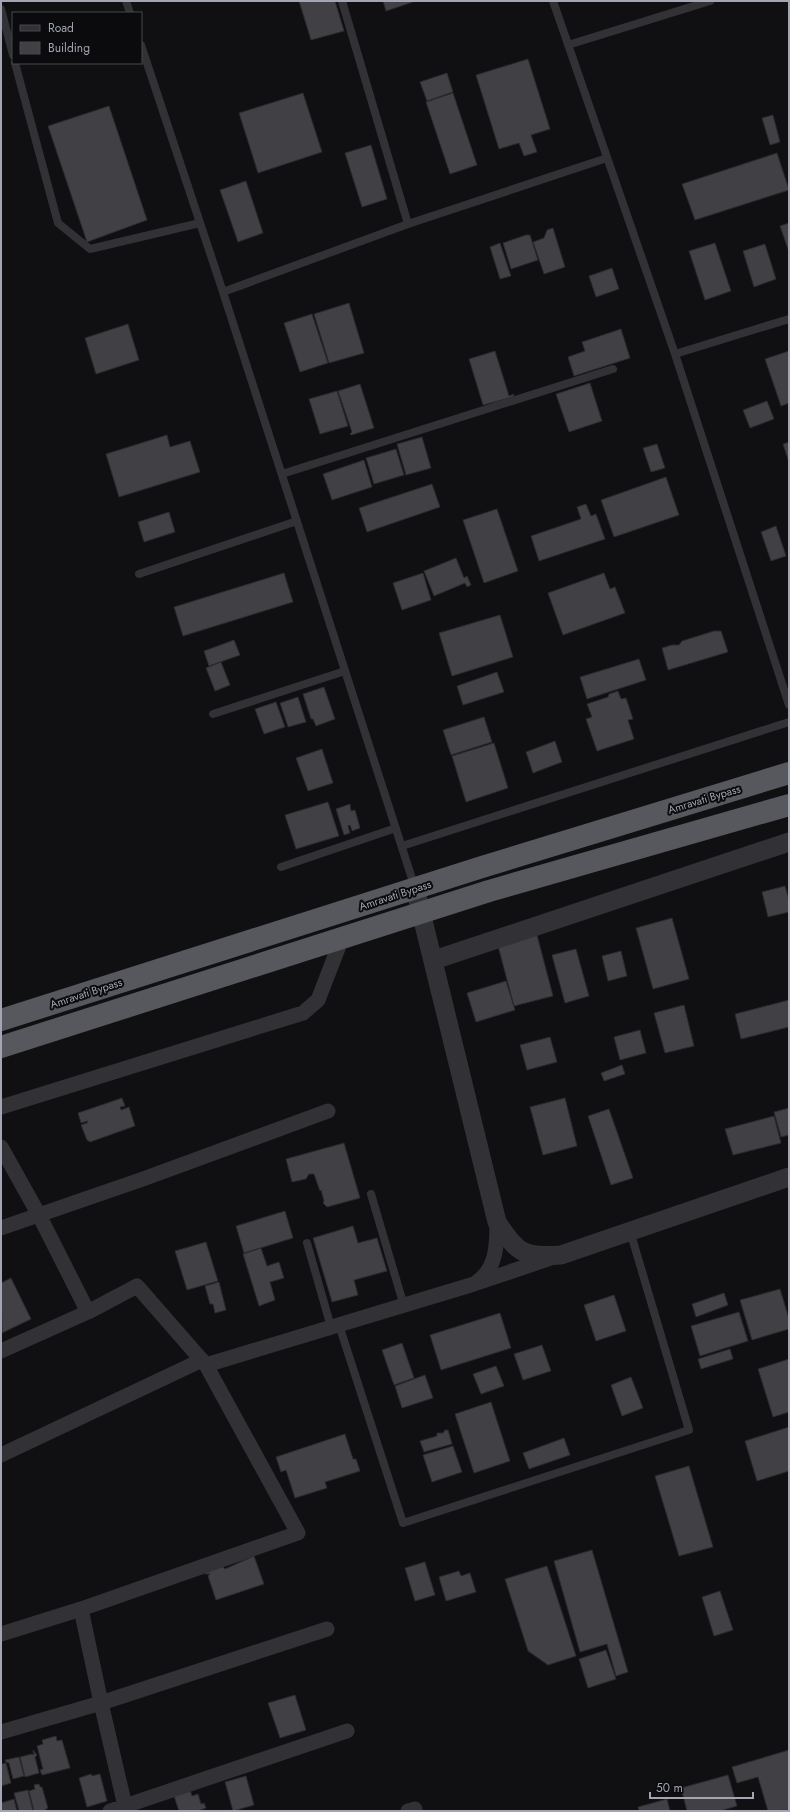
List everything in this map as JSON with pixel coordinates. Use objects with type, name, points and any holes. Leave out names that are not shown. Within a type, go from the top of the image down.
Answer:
[{"type":"highway","name":"Amravati Bypass","points":[[1,1020],[415,888],[789,773]]},
{"type":"highway","points":[[1,1047],[489,891],[789,805]]},
{"type":"street","points":[[434,960],[789,842]]},
{"type":"street","points":[[415,888],[434,960],[497,1222],[497,1244],[491,1266],[483,1278],[474,1284]]},
{"type":"street","points":[[1,1107],[303,1013],[318,1000],[342,938]]},
{"type":"street","points":[[1,1228],[328,1111]]},
{"type":"street","points":[[1,1147],[39,1214],[88,1312]]},
{"type":"street","points":[[1,1456],[204,1363],[404,1306],[474,1284],[789,1177]]},
{"type":"street","points":[[497,1222],[509,1241],[523,1253],[541,1257],[561,1255]]},
{"type":"street","points":[[1,1351],[88,1312],[137,1286],[204,1363],[298,1533],[81,1609],[1,1634]]},
{"type":"street","points":[[81,1609],[100,1703],[125,1806]]},
{"type":"street","points":[[1,1732],[100,1703],[327,1629]]},
{"type":"street","points":[[110,1811],[347,1731]]},
{"type":"lane","points":[[126,1],[130,12]]},
{"type":"lane","points":[[342,1],[408,224]]},
{"type":"lane","points":[[553,1],[675,354],[789,705]]},
{"type":"lane","points":[[568,45],[710,1]]},
{"type":"lane","points":[[1,10],[12,51]]},
{"type":"lane","points":[[142,48],[223,292],[415,888]]},
{"type":"lane","points":[[15,64],[58,223],[90,249],[200,223]]},
{"type":"lane","points":[[223,292],[408,224],[607,158]]},
{"type":"lane","points":[[675,354],[789,319]]},
{"type":"lane","points":[[282,474],[613,369]]},
{"type":"lane","points":[[138,574],[297,521]]},
{"type":"lane","points":[[213,714],[345,671]]},
{"type":"lane","points":[[402,846],[789,722]]},
{"type":"lane","points":[[281,867],[396,828]]},
{"type":"lane","points":[[371,1194],[404,1306]]},
{"type":"lane","points":[[307,1243],[403,1523],[689,1430],[630,1231]]},
{"type":"building","points":[[299,1],[335,1],[344,31],[311,40]]},
{"type":"building","points":[[383,1],[412,1],[413,2],[386,11]]},
{"type":"building","points":[[528,59],[550,129],[531,135],[537,152],[524,156],[519,143],[499,149],[476,75]]},
{"type":"building","points":[[447,73],[453,92],[427,101],[420,82]]},
{"type":"building","points":[[303,93],[322,152],[258,173],[239,113]]},
{"type":"building","points":[[453,93],[477,165],[450,174],[426,102]]},
{"type":"building","points":[[109,106],[147,220],[87,242],[48,126]]},
{"type":"building","points":[[773,115],[780,142],[770,145],[762,118]]},
{"type":"building","points":[[371,145],[387,199],[362,207],[345,153]]},
{"type":"building","points":[[777,153],[789,190],[695,220],[682,184]]},
{"type":"building","points":[[246,181],[263,233],[238,242],[220,190]]},
{"type":"building","points":[[789,223],[789,252],[780,226]]},
{"type":"building","points":[[553,228],[565,267],[544,274],[533,242],[544,238],[547,230]]},
{"type":"building","points":[[530,235],[538,260],[511,269],[503,243]]},
{"type":"building","points":[[500,243],[511,276],[500,279],[490,247]]},
{"type":"building","points":[[715,243],[731,291],[705,300],[689,251]]},
{"type":"building","points":[[765,244],[776,279],[754,287],[743,251]]},
{"type":"building","points":[[612,268],[619,289],[596,297],[589,276]]},
{"type":"building","points":[[349,303],[364,353],[329,363],[314,314]]},
{"type":"building","points":[[312,314],[328,363],[300,372],[284,323]]},
{"type":"building","points":[[128,324],[139,360],[96,374],[85,338]]},
{"type":"building","points":[[621,329],[630,358],[574,376],[568,357],[585,351],[582,342]]},
{"type":"building","points":[[495,351],[509,396],[514,394],[513,397],[483,405],[469,359]]},
{"type":"building","points":[[789,351],[789,403],[781,406],[765,359]]},
{"type":"building","points":[[590,383],[602,421],[569,432],[556,394]]},
{"type":"building","points":[[360,384],[374,428],[351,435],[350,434],[352,432],[338,391]]},
{"type":"building","points":[[337,391],[348,426],[320,434],[309,399]]},
{"type":"building","points":[[767,401],[774,419],[750,428],[743,410]]},
{"type":"building","points":[[167,435],[170,447],[190,441],[200,472],[119,497],[106,454]]},
{"type":"building","points":[[422,437],[431,468],[406,475],[397,444]]},
{"type":"building","points":[[789,442],[789,462],[783,444]]},
{"type":"building","points":[[657,444],[665,468],[651,472],[643,448]]},
{"type":"building","points":[[396,449],[404,475],[374,484],[366,458]]},
{"type":"building","points":[[364,460],[372,487],[332,500],[323,474]]},
{"type":"building","points":[[666,477],[679,515],[614,537],[601,500]]},
{"type":"building","points":[[432,484],[440,507],[367,532],[359,508]]},
{"type":"building","points":[[586,504],[591,516],[596,514],[605,539],[539,561],[531,536],[581,519],[577,507]]},
{"type":"building","points":[[497,509],[518,571],[484,583],[463,520]]},
{"type":"building","points":[[169,512],[175,532],[144,542],[138,522]]},
{"type":"building","points":[[776,526],[786,556],[771,561],[761,532]]},
{"type":"building","points":[[456,558],[464,578],[467,576],[471,585],[467,587],[465,583],[434,596],[424,571]]},
{"type":"building","points":[[284,573],[293,602],[183,636],[174,607]]},
{"type":"building","points":[[423,573],[431,600],[402,610],[393,583]]},
{"type":"building","points":[[604,573],[610,589],[615,587],[625,613],[563,635],[548,593]]},
{"type":"building","points":[[500,615],[513,657],[452,676],[439,633]]},
{"type":"building","points":[[714,631],[721,631],[728,652],[668,670],[662,648],[672,645],[679,645],[682,641]]},
{"type":"building","points":[[234,640],[240,655],[209,666],[204,651]]},
{"type":"building","points":[[639,659],[646,680],[587,699],[580,677]]},
{"type":"building","points":[[221,662],[230,685],[215,691],[206,668]]},
{"type":"building","points":[[497,672],[504,692],[463,705],[457,686]]},
{"type":"building","points":[[324,687],[335,719],[316,726],[313,719],[311,719],[303,694]]},
{"type":"building","points":[[618,691],[621,699],[626,698],[633,719],[628,720],[634,739],[597,751],[586,719],[592,717],[587,704],[608,697],[609,694]]},
{"type":"building","points":[[298,697],[306,722],[288,727],[280,703]]},
{"type":"building","points":[[276,702],[285,727],[264,734],[255,709]]},
{"type":"building","points":[[484,717],[492,742],[451,755],[443,730]]},
{"type":"building","points":[[555,741],[562,762],[533,773],[526,752]]},
{"type":"building","points":[[494,743],[508,788],[466,802],[452,756]]},
{"type":"building","points":[[322,749],[333,783],[308,791],[296,758]]},
{"type":"building","points":[[328,802],[339,836],[296,849],[285,815]]},
{"type":"building","points":[[350,804],[351,811],[355,810],[360,828],[352,831],[350,825],[348,826],[350,833],[344,835],[336,809]]},
{"type":"building","points":[[785,886],[789,900],[789,912],[768,917],[762,892]]},
{"type":"building","points":[[672,918],[689,979],[653,989],[636,928]]},
{"type":"building","points":[[537,935],[553,996],[514,1006],[498,946]]},
{"type":"building","points":[[576,949],[589,996],[565,1003],[552,955]]},
{"type":"building","points":[[621,951],[627,976],[608,981],[602,956]]},
{"type":"building","points":[[506,981],[515,1010],[476,1022],[467,993]]},
{"type":"building","points":[[789,1000],[789,1027],[741,1039],[735,1014]]},
{"type":"building","points":[[684,1005],[694,1046],[665,1053],[654,1013]]},
{"type":"building","points":[[640,1030],[646,1053],[620,1060],[614,1037]]},
{"type":"building","points":[[550,1037],[557,1062],[527,1070],[520,1045]]},
{"type":"building","points":[[622,1065],[625,1074],[604,1081],[601,1073]]},
{"type":"building","points":[[122,1098],[125,1106],[120,1107],[121,1110],[129,1107],[135,1126],[90,1142],[87,1140],[81,1125],[87,1123],[88,1121],[81,1123],[78,1113]]},
{"type":"building","points":[[565,1098],[577,1146],[543,1155],[530,1107]]},
{"type":"building","points":[[789,1108],[789,1135],[781,1137],[774,1112]]},
{"type":"building","points":[[609,1109],[633,1178],[611,1185],[588,1116]]},
{"type":"building","points":[[774,1116],[781,1143],[733,1155],[725,1129]]},
{"type":"building","points":[[344,1143],[360,1198],[327,1207],[323,1203],[324,1201],[321,1190],[320,1191],[314,1174],[309,1174],[306,1179],[292,1182],[286,1159]]},
{"type":"building","points":[[285,1211],[293,1238],[244,1253],[236,1226]]},
{"type":"building","points":[[353,1226],[358,1243],[377,1238],[387,1271],[354,1280],[358,1295],[332,1302],[313,1238]]},
{"type":"building","points":[[206,1242],[218,1281],[187,1290],[175,1251]]},
{"type":"building","points":[[261,1248],[267,1266],[279,1262],[284,1278],[270,1282],[275,1300],[259,1306],[243,1254]]},
{"type":"building","points":[[11,1278],[31,1319],[2,1333],[1,1283]]},
{"type":"building","points":[[219,1282],[226,1310],[215,1313],[213,1304],[210,1304],[205,1286]]},
{"type":"building","points":[[780,1289],[789,1319],[789,1329],[752,1340],[740,1300]]},
{"type":"building","points":[[724,1293],[728,1305],[696,1317],[692,1304]]},
{"type":"building","points":[[614,1295],[626,1331],[596,1341],[584,1305]]},
{"type":"building","points":[[739,1312],[748,1341],[700,1356],[691,1326]]},
{"type":"building","points":[[500,1313],[511,1348],[441,1370],[430,1335]]},
{"type":"building","points":[[402,1343],[414,1378],[394,1385],[382,1350]]},
{"type":"building","points":[[542,1345],[551,1371],[523,1380],[514,1354]]},
{"type":"building","points":[[730,1349],[733,1359],[701,1369],[698,1359]]},
{"type":"building","points":[[789,1359],[789,1412],[773,1417],[758,1369]]},
{"type":"building","points":[[496,1366],[504,1386],[481,1394],[473,1374]]},
{"type":"building","points":[[425,1375],[433,1398],[402,1408],[395,1386]]},
{"type":"building","points":[[631,1377],[643,1408],[622,1416],[611,1385]]},
{"type":"building","points":[[491,1402],[510,1461],[474,1473],[455,1414]]},
{"type":"building","points":[[789,1427],[789,1471],[757,1481],[745,1441]]},
{"type":"building","points":[[445,1430],[448,1430],[452,1444],[424,1452],[420,1441],[437,1436],[437,1433],[443,1433]]},
{"type":"building","points":[[345,1434],[353,1459],[356,1459],[360,1471],[325,1482],[327,1488],[295,1498],[286,1470],[281,1472],[276,1457]]},
{"type":"building","points":[[564,1438],[570,1455],[529,1469],[523,1453]]},
{"type":"building","points":[[453,1446],[462,1472],[432,1482],[423,1455]]},
{"type":"building","points":[[689,1466],[713,1547],[679,1556],[655,1476]]},
{"type":"building","points":[[592,1550],[628,1672],[616,1676],[607,1644],[580,1652],[554,1561]]},
{"type":"building","points":[[254,1556],[264,1584],[216,1600],[208,1576],[210,1574],[205,1574],[210,1568],[222,1566],[225,1569]]},
{"type":"building","points":[[425,1562],[435,1595],[415,1601],[405,1568]]},
{"type":"building","points":[[547,1566],[576,1656],[548,1665],[528,1651],[505,1579]]},
{"type":"building","points":[[459,1571],[461,1576],[470,1573],[476,1592],[446,1601],[439,1577]]},
{"type":"building","points":[[720,1591],[733,1630],[714,1636],[702,1597]]},
{"type":"building","points":[[606,1650],[616,1679],[588,1688],[579,1659]]},
{"type":"building","points":[[295,1695],[306,1730],[280,1738],[268,1703]]},
{"type":"building","points":[[56,1736],[57,1741],[62,1740],[70,1768],[42,1775],[40,1770],[43,1769],[37,1746],[43,1744],[42,1740]]},
{"type":"building","points":[[33,1750],[37,1755],[35,1757],[39,1773],[25,1777],[20,1757],[32,1754],[34,1755]]},
{"type":"building","points":[[789,1750],[789,1810],[768,1811],[758,1777],[737,1783],[732,1767]]},
{"type":"building","points":[[19,1757],[24,1776],[13,1779],[9,1763],[5,1760]]},
{"type":"building","points":[[6,1763],[11,1783],[1,1786],[1,1764]]},
{"type":"building","points":[[91,1774],[92,1776],[100,1774],[107,1801],[87,1807],[79,1778]]},
{"type":"building","points":[[728,1775],[737,1806],[720,1811],[687,1811],[681,1788]]},
{"type":"building","points":[[246,1776],[254,1805],[233,1811],[225,1782]]},
{"type":"building","points":[[39,1784],[40,1787],[42,1787],[48,1808],[43,1811],[34,1811],[29,1791],[35,1789],[34,1785]]},
{"type":"building","points":[[28,1790],[33,1811],[19,1811],[14,1793]]},
{"type":"building","points":[[190,1790],[192,1796],[198,1794],[201,1804],[204,1803],[206,1808],[200,1811],[179,1811],[174,1796]]},
{"type":"building","points":[[14,1799],[17,1811],[1,1811],[1,1803]]},
{"type":"building","points":[[667,1799],[670,1811],[639,1811],[638,1807]]}]
